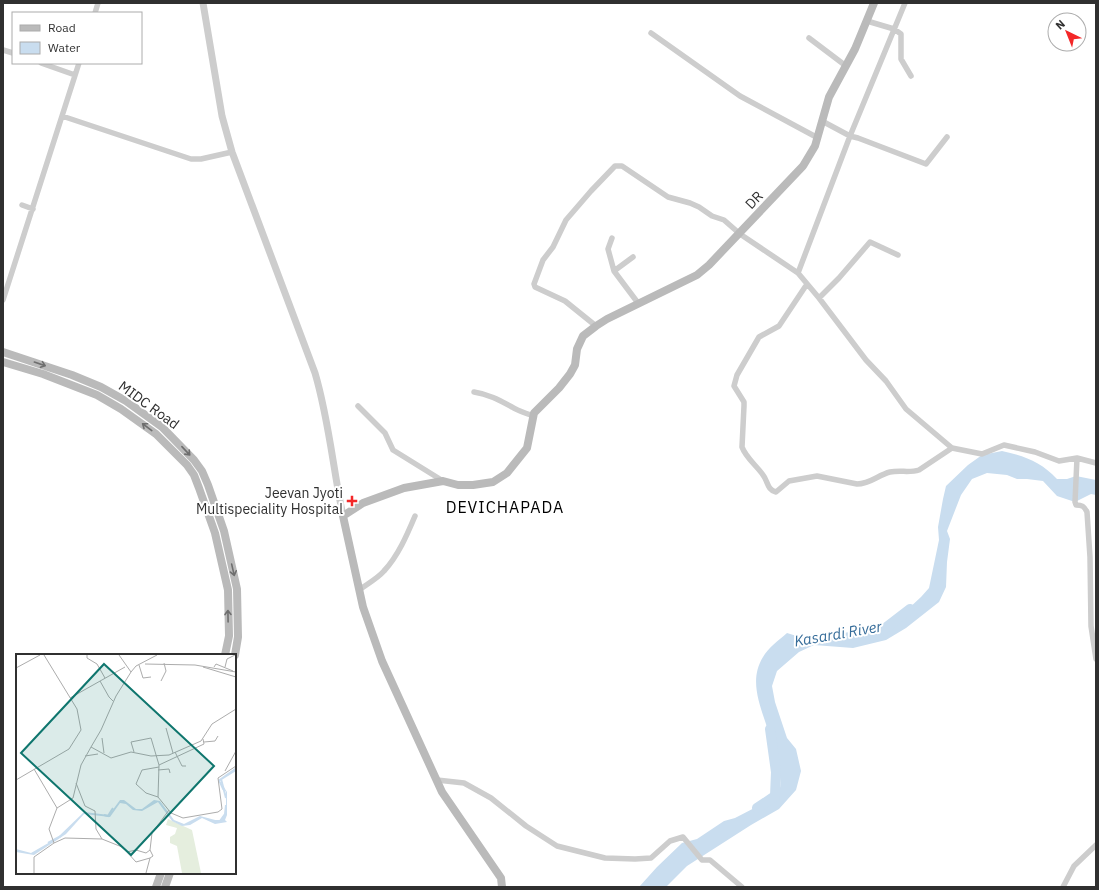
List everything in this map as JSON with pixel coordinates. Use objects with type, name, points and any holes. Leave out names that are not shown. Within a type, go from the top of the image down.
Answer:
[{"type":"main road","name":"DR","points":[[533,416],[570,374],[575,365],[577,349],[584,336],[596,326],[638,303],[697,275],[740,234],[804,166],[818,138],[829,97],[855,50],[874,3]]},
{"type":"main road","name":"MIDC Road","points":[[3,352],[72,375],[101,387],[126,401],[162,427],[194,460],[202,471],[224,530],[237,589],[238,636],[235,654]]},
{"type":"main road","name":"MIDC Road","points":[[3,362],[43,374],[97,395],[121,409],[156,434],[194,475],[215,533],[228,590],[228,636],[226,654]]},
{"type":"main road","points":[[502,887],[501,878],[442,792],[382,661],[363,607],[342,516],[363,503],[404,488],[443,481],[458,485],[473,485],[493,482],[507,473],[527,448],[533,416]]},
{"type":"main road","points":[[156,887],[161,874]]},
{"type":"main road","points":[[166,887],[170,874]]},
{"type":"street","points":[[203,3],[222,116],[232,152],[315,373],[322,397],[335,482],[342,516]]},
{"type":"street","points":[[798,273],[850,136],[905,3]]},
{"type":"street","points":[[867,21],[894,29],[901,34],[901,59],[911,76]]},
{"type":"street","points":[[651,32],[740,96],[818,138]]},
{"type":"street","points":[[809,38],[846,66]]},
{"type":"street","points":[[44,64],[75,75]]},
{"type":"street","points":[[3,300],[79,64]]},
{"type":"street","points":[[62,116],[191,159],[201,159],[232,152]]},
{"type":"street","points":[[822,121],[850,136],[926,164],[947,137]]},
{"type":"street","points":[[596,326],[570,305],[535,287],[534,284],[543,260],[553,247],[568,218],[591,191],[616,166],[622,166],[668,197],[690,203],[712,216],[724,220],[740,234],[798,273],[858,349],[886,381],[906,409],[952,448],[982,454],[1004,445],[1035,452],[1060,461],[1077,458],[1096,463]]},
{"type":"street","points":[[22,205],[33,209]]},
{"type":"street","points":[[612,238],[608,248],[614,271],[638,303]]},
{"type":"street","points":[[819,298],[839,278],[868,243],[872,242],[898,255]]},
{"type":"street","points":[[614,271],[633,257]]},
{"type":"street","points":[[807,284],[779,326],[762,334],[756,341],[734,382],[735,389],[744,402],[742,447],[744,453],[763,475],[771,489],[776,492],[789,481],[817,476],[864,484],[888,473],[914,472],[919,470],[952,448]]},
{"type":"street","points":[[474,392],[484,393],[513,408],[533,416]]},
{"type":"street","points":[[358,406],[385,433],[393,450],[443,481]]},
{"type":"street","points":[[1077,458],[1075,502],[1076,505],[1082,505],[1085,507],[1087,512],[1092,626],[1096,659]]},
{"type":"street","points":[[359,590],[376,578],[390,563],[409,530],[415,516]]},
{"type":"street","points":[[437,780],[464,783],[491,798],[526,826],[557,846],[605,858],[651,858],[670,841],[683,837],[702,860],[710,860],[742,887]]},
{"type":"street","points":[[1063,887],[1074,866],[1096,845]]},
{"type":"water","points":[[1002,451],[1032,460],[1045,468],[1057,479],[1067,479],[1076,476],[1096,480],[1096,495],[1091,494],[1075,502],[1057,496],[1043,481],[1017,479],[1007,475],[987,473],[972,479],[961,495],[947,531],[950,539],[946,587],[939,602],[906,628],[886,640],[853,648],[814,645],[799,652],[777,671],[772,686],[775,702],[787,738],[796,749],[801,771],[796,790],[779,809],[687,866],[666,887],[639,887],[682,843],[697,839],[724,821],[735,818],[777,798],[780,784],[779,772],[756,689],[759,665],[768,650],[787,633],[803,638],[875,629],[893,623],[929,588],[939,540],[938,527],[946,486],[968,465],[982,455]]},
{"type":"waterway","name":"Kasardi River","points":[[879,630],[884,629],[910,609]]},
{"type":"waterway","name":"Kasardi River","points":[[757,808],[775,796],[776,772],[770,729]]},
{"type":"place","name":"Jeevan Jyoti Multispeciality Hospital","points":[[352,501]]},
{"type":"district","name":"DEVICHAPADA","points":[[505,507]]}]
